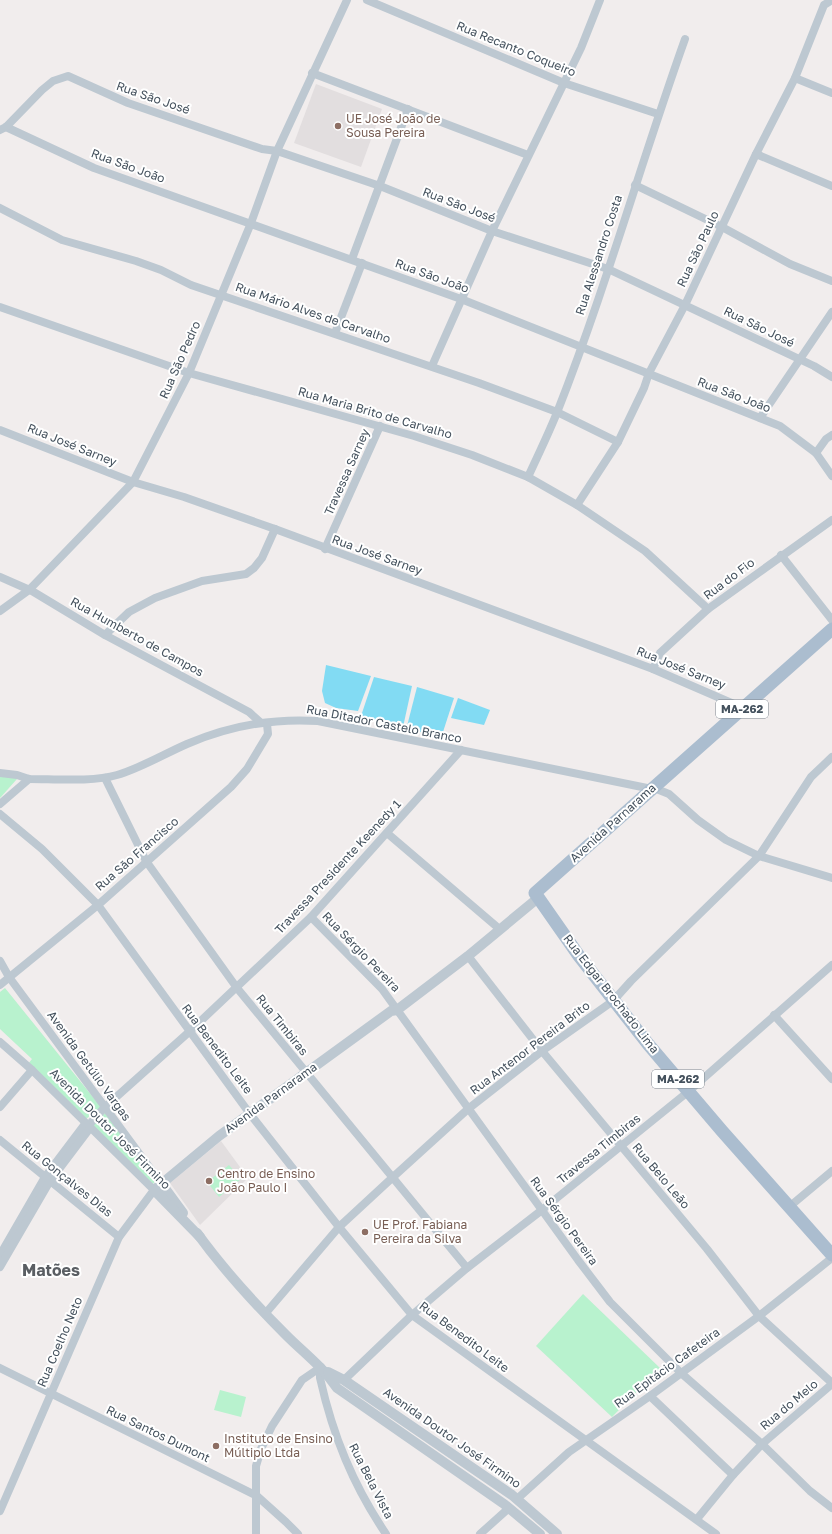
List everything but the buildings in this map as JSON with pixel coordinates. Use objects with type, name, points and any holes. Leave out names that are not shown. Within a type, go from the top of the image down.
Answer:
[{"type":"main road","name":"Avenida Parnarama","points":[[537,896],[745,710],[832,629]]},
{"type":"main road","name":"Avenida Parnarama","points":[[745,710],[832,638]]},
{"type":"main road","name":"Rua Edgar Brochado Lima","points":[[537,896],[613,1001],[789,1208],[832,1255]]},
{"type":"street","name":"Rua São Pedro","points":[[0,611],[29,590],[133,482],[189,373],[251,223],[277,151],[347,0]]},
{"type":"street","name":"Rua Recanto Coqueiro","points":[[366,0],[564,82],[658,114]]},
{"type":"street","points":[[432,366],[492,230],[580,48],[600,0]]},
{"type":"street","name":"Rua São Paulo","points":[[577,505],[618,442],[644,388],[649,373],[685,305],[756,154],[795,78],[824,5],[832,0]]},
{"type":"street","name":"Rua Alessandro Costa","points":[[528,476],[557,412],[582,346],[658,114],[685,39]]},
{"type":"street","points":[[312,73],[528,156]]},
{"type":"street","name":"Rua São José","points":[[3,128],[48,86],[60,78],[68,76],[128,103],[262,149],[277,151],[380,186],[492,230],[608,269],[814,366],[832,377]]},
{"type":"street","points":[[795,78],[832,93]]},
{"type":"street","points":[[352,259],[408,109]]},
{"type":"street","name":"Rua São João","points":[[3,128],[94,168],[461,299],[780,426],[816,453],[832,476]]},
{"type":"street","points":[[756,154],[832,186]]},
{"type":"street","points":[[635,185],[722,227],[790,264],[832,281]]},
{"type":"street","name":"Rua Mário Alves de Carvalho","points":[[0,208],[62,240],[136,261],[161,270],[191,285],[432,366],[557,412],[618,442]]},
{"type":"street","points":[[336,333],[362,263]]},
{"type":"street","name":"Rua Maria Brito de Carvalho","points":[[0,307],[189,373],[380,426],[472,455],[528,476],[577,505],[645,551],[681,582],[708,609]]},
{"type":"street","points":[[760,418],[832,312]]},
{"type":"street","name":"Travessa Sarney","points":[[325,549],[380,426]]},
{"type":"street","name":"Rua José Sarney","points":[[0,430],[133,482],[184,496],[653,669],[745,710]]},
{"type":"street","points":[[816,453],[826,439],[832,435]]},
{"type":"street","name":"Rua do Fio","points":[[653,669],[660,653],[708,609],[781,555],[832,520]]},
{"type":"street","points":[[105,635],[129,612],[154,598],[202,581],[246,574],[257,565],[275,529]]},
{"type":"street","points":[[781,555],[832,620]]},
{"type":"street","name":"Rua Humberto de Campos","points":[[0,577],[29,590],[105,635],[248,712],[264,723]]},
{"type":"street","name":"Rua Ditador Castelo Branco","points":[[0,773],[17,774],[29,779],[105,778],[118,775],[203,738],[243,725],[286,719],[318,721],[461,750],[652,793],[669,794],[698,820],[726,840],[759,856],[832,878]]},
{"type":"street","name":"Rua São Francisco","points":[[0,985],[98,905],[231,787],[247,769],[268,734],[264,723]]},
{"type":"street","name":"Travessa Presidente Keenedy 1","points":[[47,1179],[88,1126],[105,1107],[189,1032],[311,917],[461,750]]},
{"type":"street","name":"Rua Antenor Pereira Brito","points":[[265,1314],[339,1227],[468,1109],[542,1051],[613,1001],[631,981],[759,856],[811,777],[832,757]]},
{"type":"street","name":"Rua Timbiras","points":[[105,778],[146,861],[236,988],[467,1268]]},
{"type":"street","points":[[0,804],[29,779]]},
{"type":"street","name":"Rua Benedito Leite","points":[[0,814],[42,849],[98,905],[250,1114],[339,1227],[412,1315],[716,1534]]},
{"type":"street","points":[[387,833],[498,928]]},
{"type":"street","name":"Avenida Parnarama","points":[[158,1187],[219,1136],[467,954],[537,896]]},
{"type":"street","name":"Rua Sérgio Pereira","points":[[311,917],[382,989],[394,1009],[610,1302],[681,1373],[762,1444],[810,1492],[832,1508]]},
{"type":"street","name":"Rua Belo Leão","points":[[467,954],[542,1051],[707,1249],[759,1316],[832,1384]]},
{"type":"street","name":"Avenida Getúlio Vargas","points":[[0,961],[9,977],[105,1107],[158,1187]]},
{"type":"street","name":"Travessa Timbiras","points":[[340,1384],[412,1315],[467,1268],[542,1210],[689,1091],[832,965]]},
{"type":"street","points":[[774,1015],[832,1079]]},
{"type":"street","name":"Avenida Doutor José Firmino","points":[[0,1042],[32,1070],[88,1126],[158,1187],[265,1314],[340,1384],[394,1428],[509,1508],[540,1534]]},
{"type":"street","points":[[0,1107],[32,1070]]},
{"type":"street","name":"Rua Gonçalves Dias","points":[[0,1140],[119,1237]]},
{"type":"street","points":[[789,1208],[832,1171]]},
{"type":"street","points":[[0,1255],[47,1179]]},
{"type":"street","points":[[0,1267],[47,1179]]},
{"type":"street","name":"Rua Coelho Neto","points":[[0,1511],[119,1237],[158,1187]]},
{"type":"street","name":"Rua Epitácio Cafeteira","points":[[517,1499],[553,1465],[759,1316],[832,1258]]},
{"type":"street","name":"Rua Santos Dumont","points":[[0,1368],[257,1496],[298,1534]]},
{"type":"street","points":[[256,1534],[256,1466],[261,1449],[272,1426],[302,1380],[324,1369]]},
{"type":"street","name":"Rua Bela Vista","points":[[324,1369],[320,1375],[320,1378],[340,1450],[362,1494],[386,1534]]},
{"type":"street","name":"Avenida Doutor José Firmino","points":[[340,1384],[401,1418],[517,1499],[557,1534]]},
{"type":"street","name":"Rua do Melo","points":[[697,1519],[762,1444],[832,1384]]},
{"type":"street","points":[[650,1396],[734,1475]]},
{"type":"street","points":[[394,1428],[401,1418]]},
{"type":"street","points":[[480,1534],[517,1499]]},
{"type":"shaded area","name":"UE José João de Sousa Pereira","points":[[316,84],[382,109],[361,167],[294,143]]},
{"type":"shaded area","name":"Centro de Ensino João Paulo I","points":[[221,1141],[248,1178],[200,1225],[170,1183]]},
{"type":"green space","points":[[0,775],[15,777],[17,779],[0,798]]},
{"type":"green space","points":[[5,988],[101,1107],[86,1119],[28,1064],[32,1059],[0,1029],[0,992]]},
{"type":"green space","points":[[105,1113],[156,1180],[153,1184],[91,1126]]},
{"type":"green space","points":[[229,1165],[241,1179],[219,1197],[207,1182]]},
{"type":"green space","points":[[583,1294],[660,1368],[612,1417],[536,1346]]},
{"type":"green space","points":[[220,1390],[246,1397],[241,1417],[214,1410]]},
{"type":"water","points":[[326,665],[371,676],[358,711],[336,708],[325,703],[322,691]]},
{"type":"water","points":[[374,677],[412,686],[403,727],[361,716]]},
{"type":"water","points":[[417,687],[454,698],[442,735],[406,730]]},
{"type":"water","points":[[458,698],[490,710],[484,725],[451,718]]},
{"type":"place","name":"UE José João de Sousa Pereira","points":[[338,126]]},
{"type":"place","name":"Centro de Ensino João Paulo I","points":[[209,1181]]},
{"type":"place","name":"UE Prof. Fabiana Pereira da Silva","points":[[365,1232]]},
{"type":"place","name":"Instituto de Ensino Múltiplo Ltda","points":[[216,1446]]},
{"type":"district","name":"Matões","points":[[51,1270]]}]
